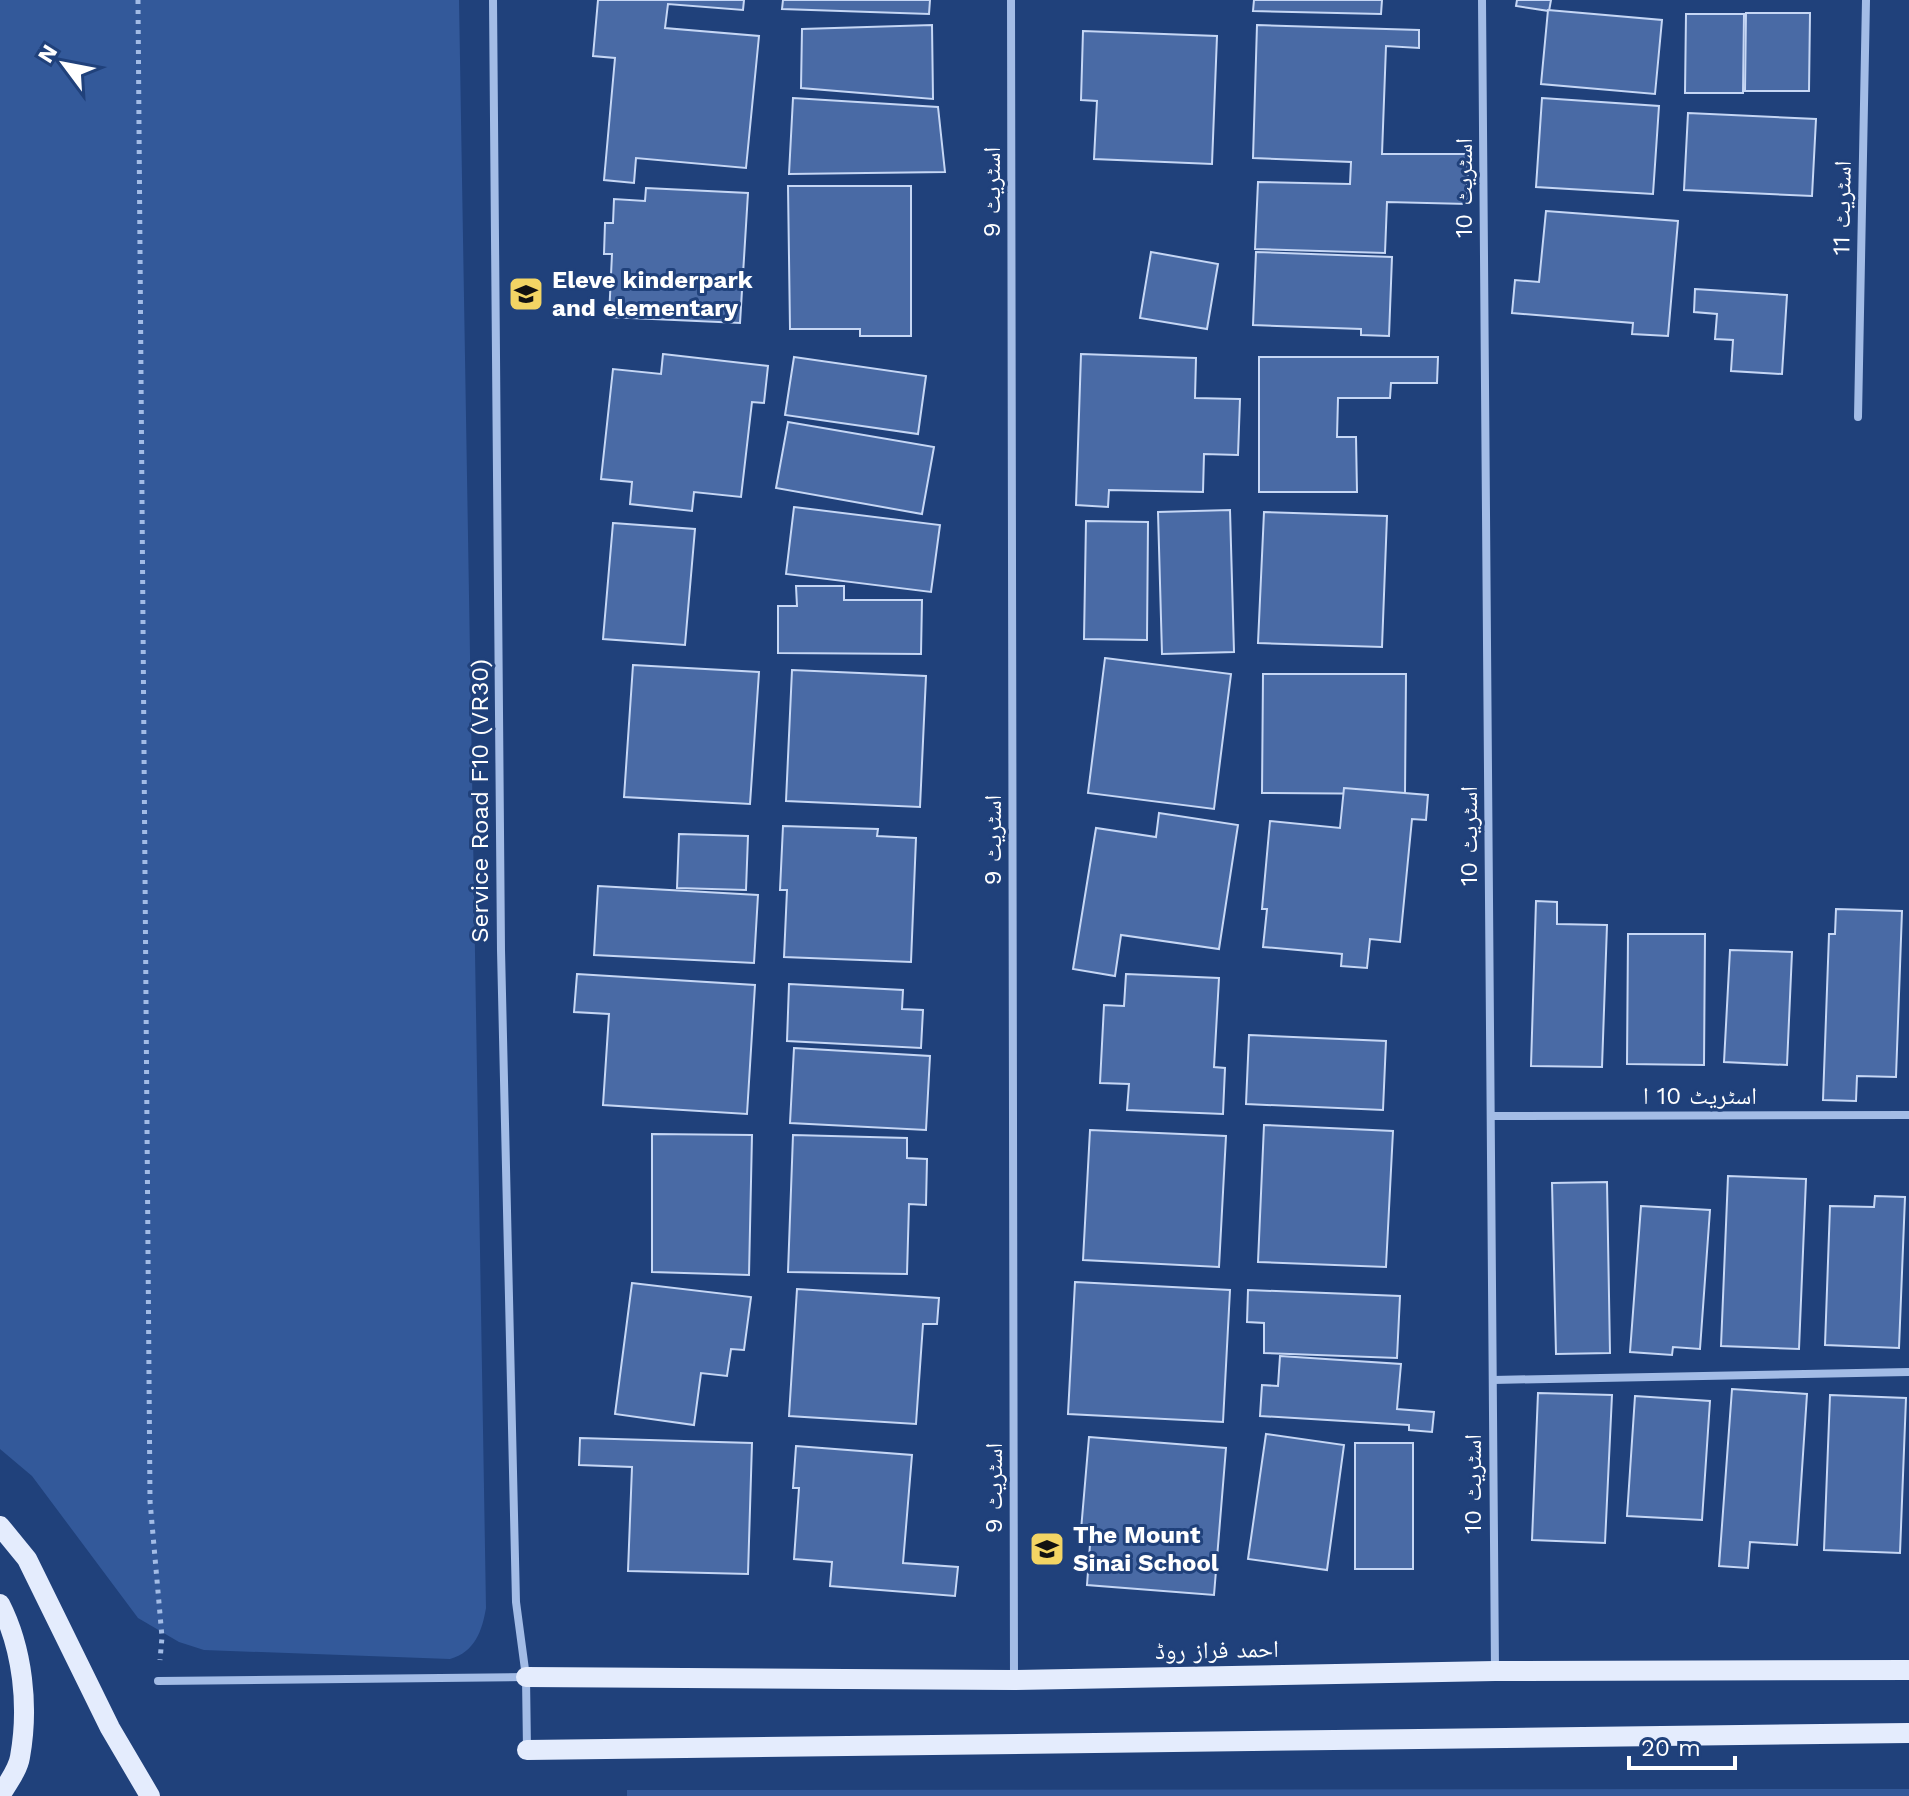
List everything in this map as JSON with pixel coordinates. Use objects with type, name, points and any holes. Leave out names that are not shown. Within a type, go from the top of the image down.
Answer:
[{"type":"main road","points":[[0,1526],[27,1559],[110,1728],[150,1796]]},
{"type":"main road","points":[[0,1604],[13,1630],[24,1688],[20,1760],[0,1796]]},
{"type":"main road","name":"احمد فراز روڈ","points":[[526,1677],[1014,1680],[1495,1671],[1909,1670]]},
{"type":"main road","points":[[527,1750],[1909,1733]]},
{"type":"street","name":"Service Road F10 (VR30)","points":[[493,0],[501,950],[516,1602],[526,1677],[527,1750]]},
{"type":"street","name":"اسٹریٹ 9","points":[[1011,0],[1014,1680]]},
{"type":"street","name":"اسٹریٹ 10","points":[[1482,0],[1495,1671]]},
{"type":"street","name":"اسٹریٹ 11","points":[[1858,417],[1866,0]]},
{"type":"street","name":"اسٹریٹ 10 ا","points":[[1492,1116],[1909,1115]]},
{"type":"street","points":[[1493,1380],[1909,1372]]},
{"type":"street","points":[[158,1681],[526,1677]]},
{"type":"path","points":[[138,0],[150,1485],[162,1637],[158,1681]]},
{"type":"shaded area","points":[[0,0],[459,0],[486,1608],[476,1640],[466,1651],[450,1659],[204,1650],[179,1642],[138,1618],[32,1476],[0,1449]]},
{"type":"shaded area","points":[[1909,1789],[1909,1796],[627,1796],[627,1790]]},
{"type":"building","points":[[598,0],[744,0],[743,10],[668,4],[665,28],[759,36],[746,168],[636,158],[634,183],[604,180],[615,58],[593,56]]},
{"type":"building","points":[[783,0],[930,0],[929,14],[782,9]]},
{"type":"building","points":[[1254,0],[1382,0],[1381,14],[1253,11]]},
{"type":"building","points":[[1517,0],[1551,0],[1549,11],[1516,6]]},
{"type":"building","points":[[1548,10],[1662,20],[1655,94],[1541,84]]},
{"type":"building","points":[[1746,13],[1810,13],[1809,91],[1745,91]]},
{"type":"building","points":[[1686,14],[1744,14],[1743,93],[1685,93]]},
{"type":"building","points":[[932,25],[933,99],[801,88],[802,29]]},
{"type":"building","points":[[1257,25],[1419,30],[1419,48],[1386,46],[1382,154],[1468,154],[1467,204],[1387,202],[1385,253],[1255,249],[1258,182],[1350,184],[1351,162],[1253,158]]},
{"type":"building","points":[[1083,31],[1217,36],[1212,164],[1094,159],[1097,101],[1081,100]]},
{"type":"building","points":[[793,98],[938,107],[945,172],[789,174]]},
{"type":"building","points":[[1542,98],[1659,106],[1653,194],[1536,187]]},
{"type":"building","points":[[1688,113],[1816,119],[1812,196],[1684,190]]},
{"type":"building","points":[[788,186],[911,186],[911,336],[860,336],[860,329],[790,329]]},
{"type":"building","points":[[646,188],[748,193],[740,323],[609,317],[612,254],[604,254],[605,223],[613,223],[614,199],[645,201]]},
{"type":"building","points":[[1546,211],[1678,221],[1668,336],[1632,334],[1633,323],[1512,313],[1515,280],[1539,282]]},
{"type":"building","points":[[1151,252],[1218,264],[1207,329],[1140,318]]},
{"type":"building","points":[[1256,252],[1392,257],[1389,336],[1361,335],[1361,329],[1253,325]]},
{"type":"building","points":[[1695,289],[1787,295],[1782,374],[1731,371],[1733,340],[1715,339],[1717,314],[1694,312]]},
{"type":"building","points":[[663,354],[768,366],[764,403],[752,402],[741,497],[694,492],[692,511],[630,504],[632,482],[601,479],[613,369],[661,374]]},
{"type":"building","points":[[1081,354],[1196,358],[1195,398],[1240,399],[1238,455],[1204,454],[1203,492],[1109,490],[1108,507],[1076,505]]},
{"type":"building","points":[[794,357],[926,376],[918,434],[785,415]]},
{"type":"building","points":[[1259,357],[1438,357],[1437,383],[1391,383],[1390,398],[1338,398],[1337,437],[1356,437],[1357,492],[1259,492]]},
{"type":"building","points":[[788,422],[934,447],[922,514],[776,488]]},
{"type":"building","points":[[794,507],[940,525],[931,592],[786,574]]},
{"type":"building","points":[[1230,510],[1234,652],[1162,654],[1158,512]]},
{"type":"building","points":[[1264,512],[1387,516],[1382,647],[1258,643]]},
{"type":"building","points":[[1086,521],[1148,522],[1147,640],[1084,639]]},
{"type":"building","points":[[613,523],[695,529],[685,645],[603,639]]},
{"type":"building","points":[[796,586],[844,586],[844,600],[922,600],[921,654],[778,653],[778,606],[797,606]]},
{"type":"building","points":[[1105,658],[1231,674],[1214,809],[1088,793]]},
{"type":"building","points":[[633,665],[759,672],[750,804],[624,797]]},
{"type":"building","points":[[792,670],[926,676],[920,807],[786,801]]},
{"type":"building","points":[[1263,674],[1406,674],[1405,794],[1262,793]]},
{"type":"building","points":[[1344,788],[1428,795],[1426,820],[1412,819],[1400,942],[1370,939],[1367,968],[1341,966],[1342,954],[1263,947],[1267,909],[1262,909],[1270,821],[1340,828]]},
{"type":"building","points":[[1159,813],[1238,825],[1219,949],[1121,935],[1115,976],[1073,969],[1096,828],[1156,837]]},
{"type":"building","points":[[783,826],[878,829],[877,836],[916,838],[911,962],[784,957],[787,890],[780,890]]},
{"type":"building","points":[[679,834],[748,836],[746,890],[677,888]]},
{"type":"building","points":[[598,886],[758,895],[754,963],[594,955]]},
{"type":"building","points":[[1536,901],[1557,902],[1557,924],[1607,925],[1602,1067],[1531,1066]]},
{"type":"building","points":[[1836,909],[1902,911],[1896,1077],[1857,1076],[1856,1101],[1823,1100],[1829,934],[1835,934]]},
{"type":"building","points":[[1628,934],[1705,934],[1704,1065],[1627,1064]]},
{"type":"building","points":[[1730,950],[1792,952],[1787,1065],[1724,1062]]},
{"type":"building","points":[[577,974],[755,985],[747,1114],[603,1105],[609,1014],[574,1012]]},
{"type":"building","points":[[1126,974],[1219,978],[1214,1067],[1225,1068],[1223,1114],[1127,1110],[1129,1084],[1100,1083],[1104,1005],[1124,1006]]},
{"type":"building","points":[[789,984],[903,990],[902,1009],[923,1010],[921,1048],[787,1041]]},
{"type":"building","points":[[1249,1035],[1386,1041],[1383,1110],[1246,1104]]},
{"type":"building","points":[[794,1048],[930,1056],[926,1130],[790,1123]]},
{"type":"building","points":[[1264,1125],[1393,1131],[1386,1267],[1258,1262]]},
{"type":"building","points":[[1090,1130],[1226,1136],[1219,1267],[1083,1260]]},
{"type":"building","points":[[652,1134],[752,1135],[749,1275],[652,1272]]},
{"type":"building","points":[[793,1135],[907,1138],[907,1158],[927,1159],[926,1205],[909,1204],[907,1274],[788,1272]]},
{"type":"building","points":[[1728,1176],[1806,1179],[1799,1349],[1721,1346]]},
{"type":"building","points":[[1607,1182],[1610,1353],[1556,1354],[1552,1183]]},
{"type":"building","points":[[1875,1196],[1905,1197],[1899,1348],[1825,1345],[1830,1206],[1874,1207]]},
{"type":"building","points":[[1641,1206],[1710,1210],[1700,1349],[1673,1347],[1672,1355],[1630,1352]]},
{"type":"building","points":[[1075,1282],[1230,1290],[1223,1422],[1068,1414]]},
{"type":"building","points":[[632,1283],[751,1297],[744,1350],[731,1349],[727,1376],[701,1373],[694,1425],[615,1414]]},
{"type":"building","points":[[797,1289],[939,1298],[937,1324],[923,1324],[916,1424],[789,1416]]},
{"type":"building","points":[[1248,1290],[1400,1296],[1397,1358],[1264,1353],[1264,1323],[1247,1322]]},
{"type":"building","points":[[1280,1356],[1401,1364],[1397,1409],[1434,1412],[1432,1432],[1409,1430],[1409,1425],[1260,1416],[1262,1385],[1278,1386]]},
{"type":"building","points":[[1732,1389],[1807,1394],[1797,1545],[1750,1542],[1748,1568],[1719,1566]]},
{"type":"building","points":[[1538,1393],[1612,1395],[1605,1543],[1532,1540]]},
{"type":"building","points":[[1830,1395],[1906,1398],[1900,1553],[1824,1550]]},
{"type":"building","points":[[1635,1396],[1710,1401],[1702,1520],[1627,1516]]},
{"type":"building","points":[[1266,1434],[1344,1445],[1327,1570],[1248,1559]]},
{"type":"building","points":[[1089,1437],[1226,1448],[1214,1595],[1087,1585],[1091,1531],[1081,1530]]},
{"type":"building","points":[[580,1438],[752,1443],[748,1574],[628,1571],[632,1467],[579,1465]]},
{"type":"building","points":[[1355,1443],[1413,1443],[1413,1569],[1355,1569]]},
{"type":"building","points":[[796,1446],[912,1455],[903,1563],[958,1567],[955,1596],[830,1586],[832,1562],[794,1559],[799,1488],[793,1488]]},
{"type":"place","name":"Eleve kinderpark and elementary","points":[[526,294]]},
{"type":"place","name":"The Mount Sinai School","points":[[1047,1549]]}]
